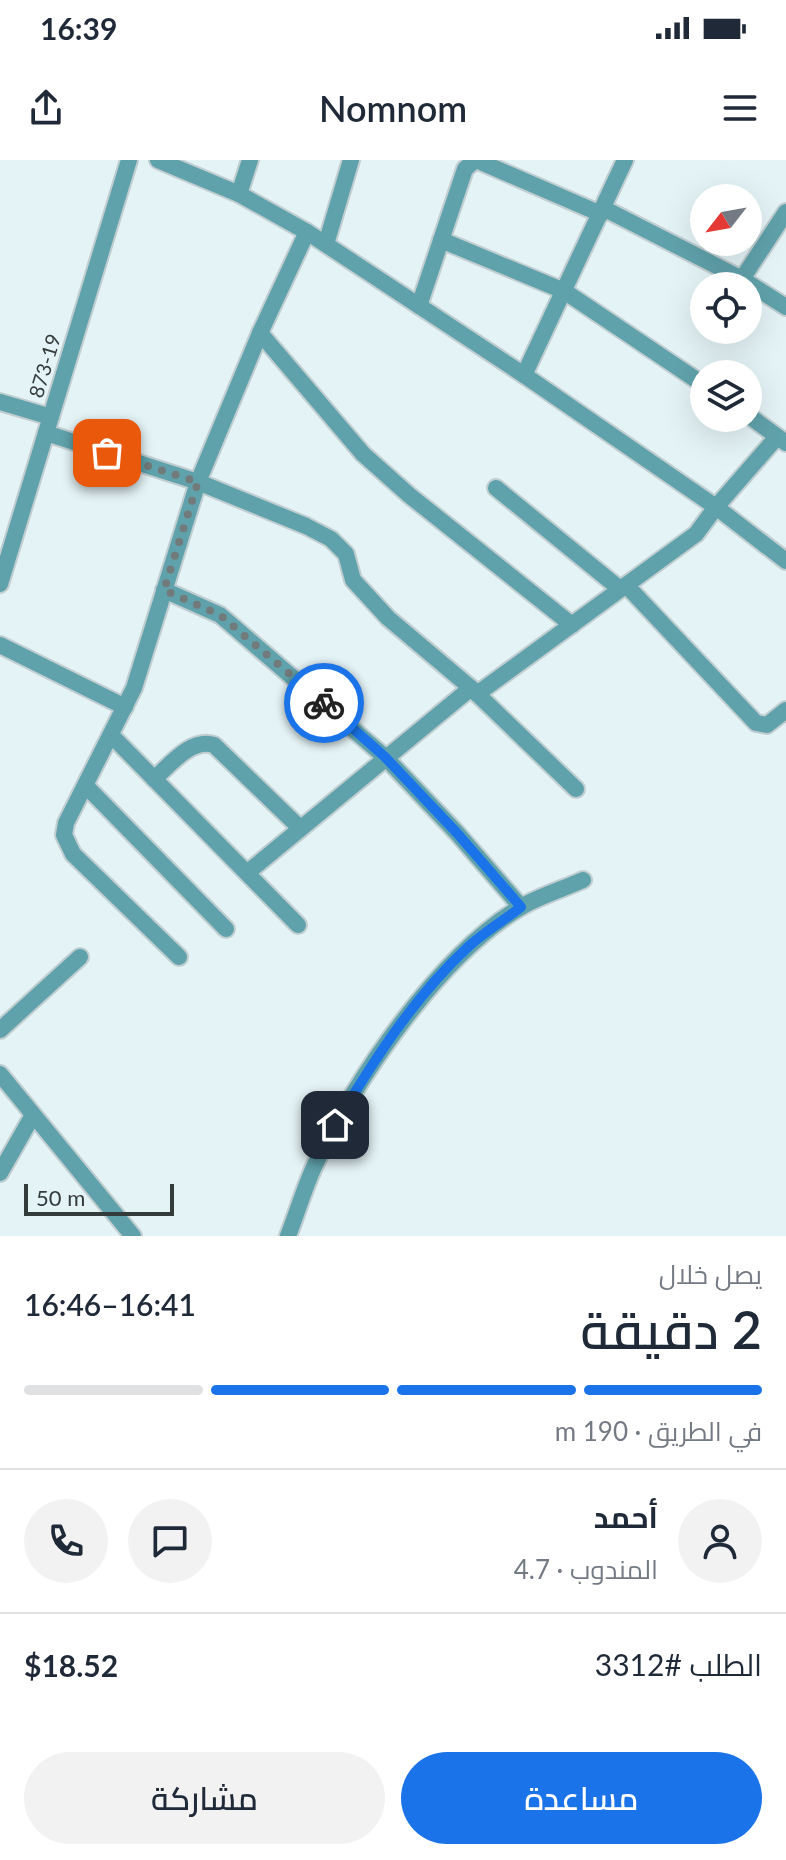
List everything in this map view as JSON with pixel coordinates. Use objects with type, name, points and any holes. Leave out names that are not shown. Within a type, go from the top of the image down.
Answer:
[{"type":"street","name":"873-19","points":[[0,584],[129,160]]},
{"type":"street","points":[[158,160],[239,194],[326,244],[716,507],[786,561]]},
{"type":"street","points":[[239,194],[250,160]]},
{"type":"street","points":[[326,244],[351,160]]},
{"type":"street","points":[[419,306],[465,169],[476,160],[602,211],[728,272]]},
{"type":"street","points":[[524,375],[625,160]]},
{"type":"street","points":[[747,272],[786,212]]},
{"type":"street","points":[[179,957],[73,854],[64,835],[66,823],[134,688],[198,482],[260,333],[307,232]]},
{"type":"street","points":[[441,240],[564,291],[690,376]]},
{"type":"street","points":[[762,292],[786,307]]},
{"type":"street","points":[[260,333],[363,454],[409,495],[572,625]]},
{"type":"street","points":[[0,402],[48,425],[306,526],[342,548],[353,580],[388,618],[474,691],[576,789]]},
{"type":"street","points":[[247,873],[385,757],[696,534],[716,507],[781,440],[762,426]]},
{"type":"street","points":[[496,488],[623,587],[756,723],[767,725],[786,710]]},
{"type":"street","points":[[164,590],[220,615],[385,757],[521,907]]},
{"type":"street","points":[[0,645],[125,707]]},
{"type":"street","points":[[111,735],[298,925]]},
{"type":"street","points":[[154,779],[193,746],[204,742],[214,745],[300,828]]},
{"type":"street","points":[[86,786],[226,929]]},
{"type":"street","points":[[288,1236],[312,1171],[335,1125],[367,1071],[426,993],[467,947],[521,907],[583,880]]},
{"type":"street","points":[[0,1030],[80,957]]},
{"type":"street","points":[[0,1074],[128,1234]]},
{"type":"street","points":[[0,1173],[33,1115]]},
{"type":"way so far","points":[[107,453],[198,482],[164,590],[220,615],[324,703]]},
{"type":"route","points":[[324,703],[385,757],[521,907],[467,947],[426,993],[367,1071],[335,1125]]}]
